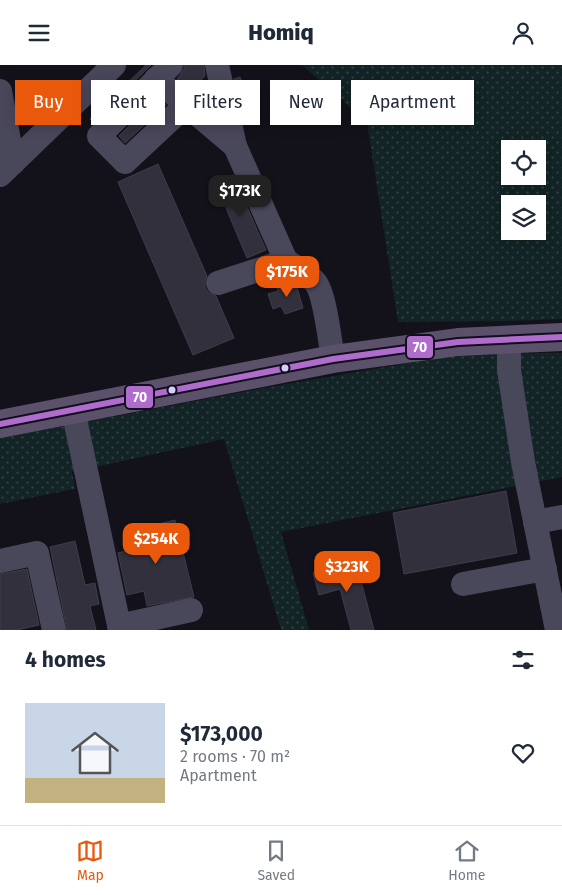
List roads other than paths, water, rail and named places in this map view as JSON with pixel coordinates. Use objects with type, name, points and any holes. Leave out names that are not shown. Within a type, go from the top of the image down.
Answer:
[{"type":"main road","points":[[0,424],[333,359],[458,342],[562,337]]},
{"type":"street","points":[[7,169],[114,65]]},
{"type":"street","points":[[218,65],[235,147],[286,261],[308,276],[317,285],[323,303],[333,359]]},
{"type":"street","points":[[175,88],[164,72],[99,136],[125,162],[175,115]]},
{"type":"street","points":[[0,91],[7,169]]},
{"type":"street","points":[[209,125],[235,147]]},
{"type":"street","points":[[218,283],[286,261]]},
{"type":"street","points":[[509,339],[509,370],[522,462],[545,569],[556,593],[557,630]]},
{"type":"street","points":[[73,410],[119,628],[191,610]]},
{"type":"street","points":[[535,522],[562,517]]},
{"type":"street","points":[[0,561],[37,553],[54,630]]},
{"type":"street","points":[[463,584],[545,569]]}]
